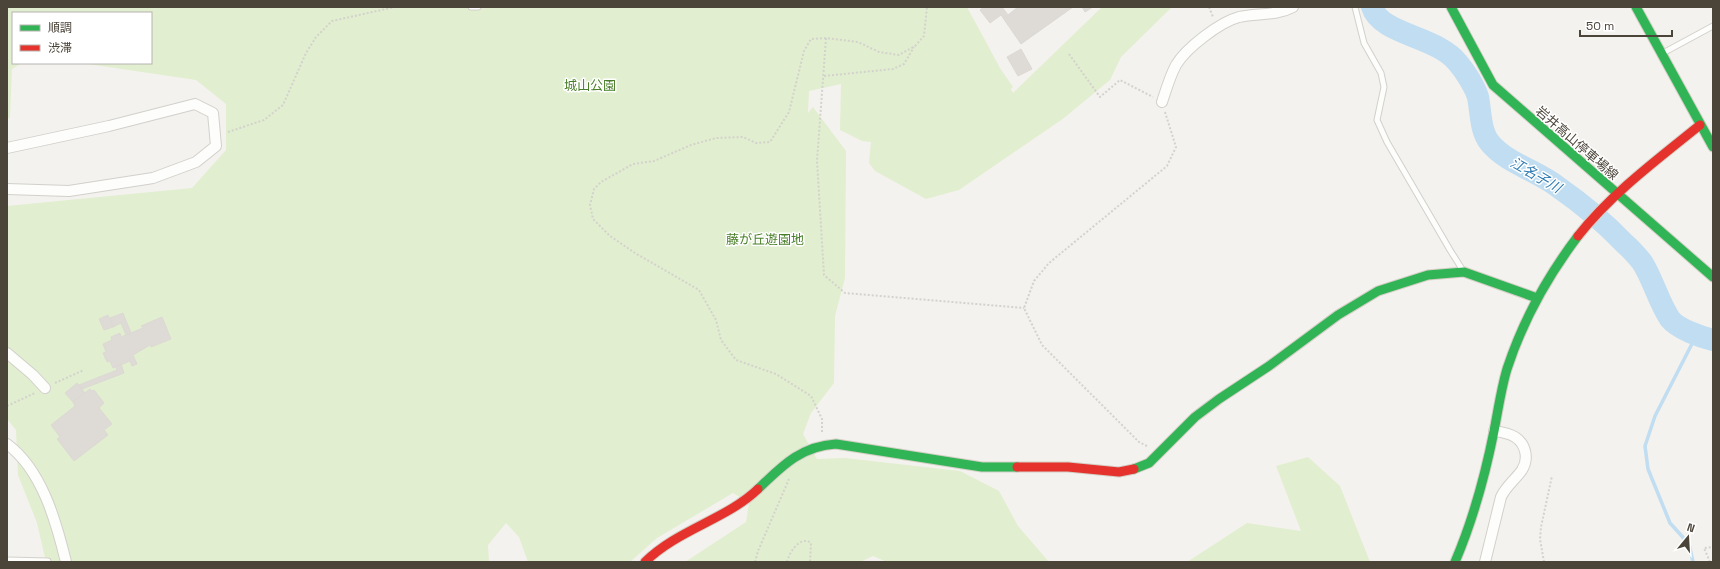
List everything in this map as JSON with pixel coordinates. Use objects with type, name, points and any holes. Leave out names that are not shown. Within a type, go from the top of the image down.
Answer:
[{"type":"street","points":[[1162,102],[1177,64],[1197,42],[1217,28],[1238,18],[1282,12],[1293,7]]},
{"type":"street","name":"岩井高山停車場線","points":[[1451,7],[1493,85],[1713,277]]},
{"type":"street","points":[[1636,7],[1713,147]]},
{"type":"street","points":[[7,148],[109,126],[195,104],[213,113],[216,146],[196,162],[153,178],[69,191],[7,189]]},
{"type":"street","points":[[1455,562],[1466,537],[1494,431],[1507,369],[1520,332],[1551,272],[1583,230],[1617,194],[1700,125]]},
{"type":"street","points":[[645,562],[655,552],[690,530],[748,500],[780,468],[795,457],[819,445],[836,444],[982,467],[1068,467],[1119,472],[1132,470],[1149,464],[1158,452],[1195,417],[1218,399],[1269,366],[1338,315],[1378,291],[1428,276],[1448,272],[1464,272],[1537,298]]},
{"type":"street","points":[[7,353],[34,375],[45,388]]},
{"type":"street","points":[[1485,562],[1501,497],[1505,489],[1521,471],[1526,457],[1524,449],[1515,437],[1494,431]]},
{"type":"street","points":[[7,444],[19,453],[38,482],[52,515],[66,562]]},
{"type":"lane","points":[[471,7],[478,7]]},
{"type":"lane","points":[[1355,7],[1364,43],[1381,73],[1384,87],[1376,120],[1387,142],[1464,272]]},
{"type":"lane","points":[[1662,54],[1713,26]]},
{"type":"lane","points":[[7,560],[48,561]]},
{"type":"path","points":[[228,132],[264,120],[283,105],[306,53],[316,36],[332,21],[395,7]]},
{"type":"path","points":[[819,445],[822,435],[822,419],[811,396],[776,374],[736,360],[721,340],[716,320],[699,290],[635,253],[610,236],[593,219],[590,205],[594,189],[601,182],[633,164],[654,161],[691,145],[716,138],[743,137],[756,143],[770,142],[789,112],[804,51],[811,39],[826,38],[858,42],[879,52],[898,55],[914,46],[924,36],[926,7]]},
{"type":"path","points":[[826,38],[817,161],[824,275],[845,293],[1024,308]]},
{"type":"path","points":[[824,76],[893,69],[904,64],[914,46]]},
{"type":"path","points":[[1069,54],[1100,97],[1120,80],[1162,102],[1176,147],[1167,166],[1049,263],[1034,281],[1024,308],[1042,345],[1139,442],[1158,452]]},
{"type":"path","points":[[756,562],[758,552],[791,476]]},
{"type":"path","points":[[1544,562],[1540,539],[1541,527],[1552,476]]},
{"type":"path","points":[[787,562],[792,550],[800,542],[805,541],[811,543],[810,562]]},
{"type":"path","points":[[1710,562],[1704,548],[1713,547]]},
{"type":"green space","points":[[7,7],[967,7],[1000,68],[1013,87],[1011,89],[1013,93],[1102,7],[1172,7],[1121,57],[1110,80],[1064,118],[959,190],[926,199],[875,171],[869,163],[871,142],[862,141],[840,130],[841,84],[809,91],[808,113],[813,107],[846,151],[845,278],[835,316],[834,383],[811,413],[803,434],[817,459],[845,458],[960,471],[999,491],[1018,526],[1049,562],[887,562],[873,556],[860,562],[685,562],[746,522],[749,503],[733,493],[657,538],[630,562],[528,562],[519,537],[506,523],[488,545],[489,562],[46,562],[37,523],[18,475],[16,430],[7,419],[7,206],[192,188],[226,150],[226,104],[196,80],[88,64],[152,64],[152,12],[12,12],[12,64],[20,64],[12,69],[10,117],[7,119]]},
{"type":"green space","points":[[1308,457],[1340,486],[1370,562],[1187,562],[1247,523],[1301,531],[1276,466]]},
{"type":"building","points":[[984,7],[1002,7],[1008,15],[1018,7],[1025,9],[1027,7],[1073,7],[1021,44],[1001,15],[990,23],[980,10]]},
{"type":"building","points":[[1082,7],[1093,7],[1085,12]]},
{"type":"building","points":[[1021,49],[1032,69],[1018,76],[1007,57]]},
{"type":"building","points":[[123,313],[131,333],[126,335],[121,323],[113,327],[110,318]]},
{"type":"building","points":[[108,315],[113,327],[104,330],[99,319]]},
{"type":"building","points":[[162,317],[171,339],[151,347],[150,345],[133,355],[137,364],[132,366],[130,361],[113,368],[110,361],[107,362],[103,353],[106,352],[103,344],[112,340],[111,337],[120,333],[121,337],[143,328],[141,326]]},
{"type":"building","points":[[121,364],[124,373],[82,389],[79,385],[117,370],[116,366]]},
{"type":"building","points":[[77,383],[85,393],[73,402],[65,393]]},
{"type":"building","points":[[90,389],[92,391],[94,390],[104,403],[99,408],[112,424],[104,430],[108,435],[74,461],[57,439],[60,437],[51,425],[75,406],[73,402]]},
{"type":"waterway","name":"江名子川","points":[[1372,7],[1377,16],[1386,24],[1449,54],[1464,70],[1477,93],[1484,133],[1490,143],[1505,156],[1550,181],[1602,221],[1642,262],[1670,319],[1678,326],[1696,335],[1713,340]]},
{"type":"waterway","points":[[1693,562],[1689,544],[1670,523],[1648,469],[1645,446],[1655,416],[1696,336]]},
{"type":"traffic: fast","points":[[1451,7],[1493,85],[1713,277]]},
{"type":"traffic: fast","points":[[1636,7],[1713,147]]},
{"type":"traffic: fast","points":[[1455,562],[1473,514],[1490,448],[1503,384],[1513,351],[1528,316],[1546,283],[1578,236]]},
{"type":"traffic: fast","points":[[1134,469],[1149,463],[1195,417],[1219,399],[1269,366],[1338,315],[1378,291],[1428,275],[1464,272],[1537,298]]},
{"type":"traffic: fast","points":[[758,489],[784,465],[802,453],[812,449],[836,444],[982,467],[1017,467]]},
{"type":"traffic: jam","points":[[1578,236],[1591,220],[1620,191],[1700,125]]},
{"type":"traffic: jam","points":[[1017,467],[1068,467],[1119,472],[1134,469]]},
{"type":"traffic: jam","points":[[645,562],[672,541],[732,509],[758,489]]},
{"type":"park label","name":"城山公園","points":[[590,85]]},
{"type":"park label","name":"藤が丘遊園地","points":[[765,239]]}]
